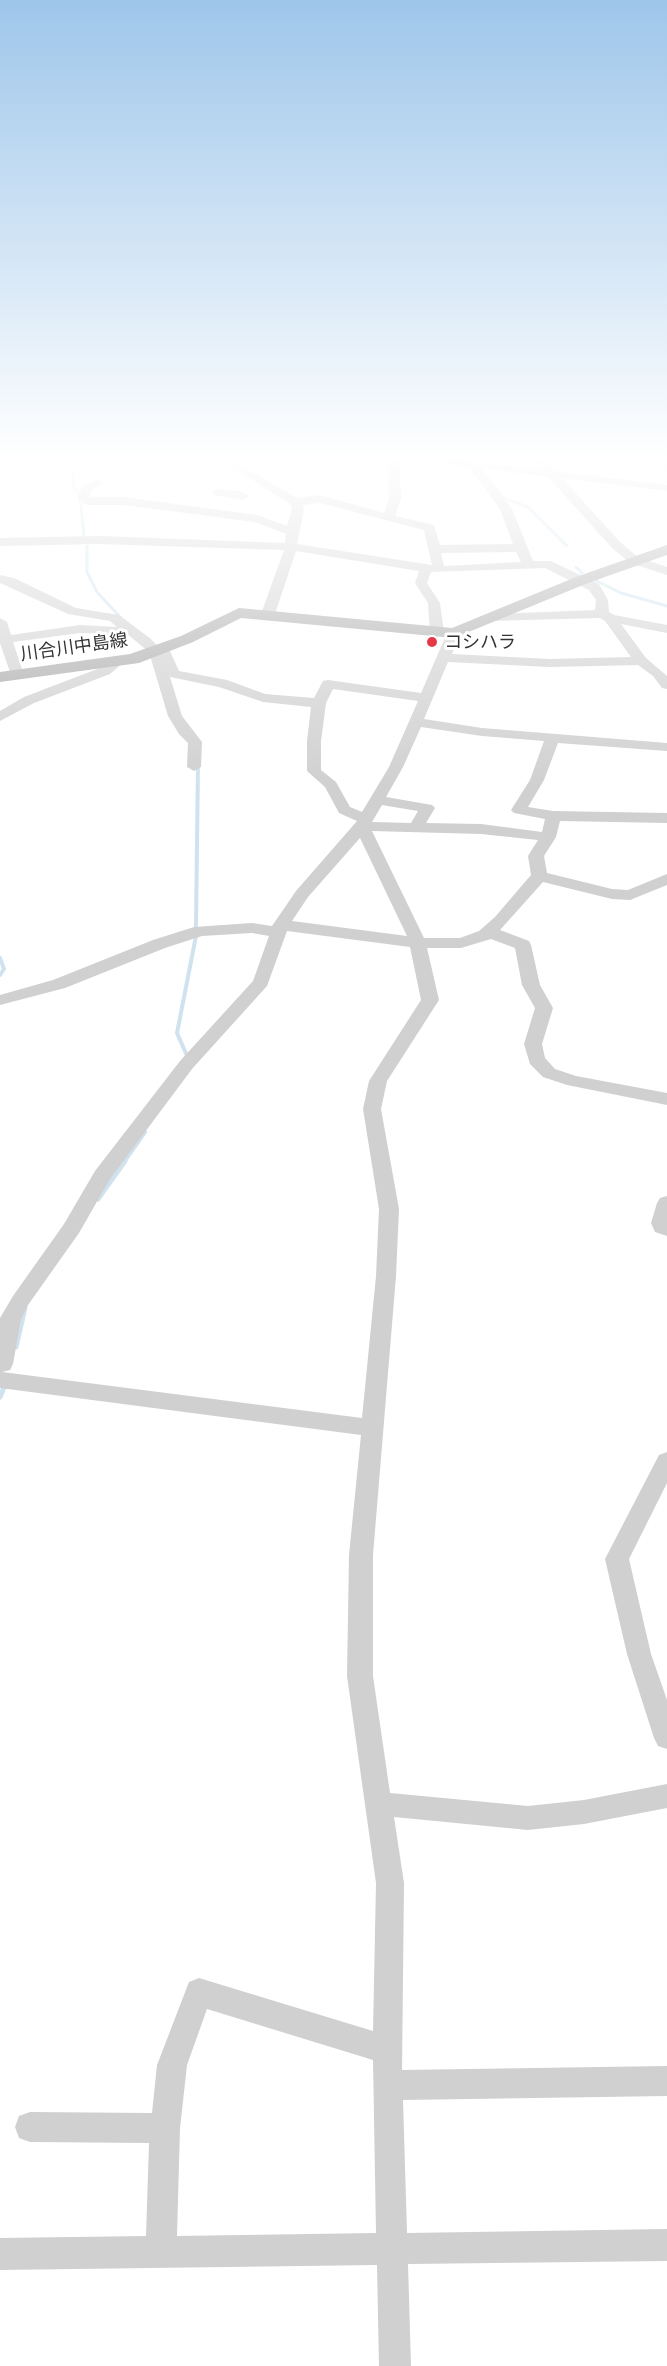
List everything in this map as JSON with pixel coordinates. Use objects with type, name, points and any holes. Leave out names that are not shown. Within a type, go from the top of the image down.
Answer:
[{"type":"main road","name":"川合川中島線","points":[[0,677],[118,661],[159,650],[216,626],[229,616],[239,613],[454,633],[615,567]]},
{"type":"street","points":[[268,614],[284,567]]},
{"type":"street","points":[[422,567],[471,567]]},
{"type":"street","points":[[554,567],[582,580],[599,593],[606,616],[641,661],[658,673],[667,685]]},
{"type":"street","points":[[433,569],[421,583],[434,603],[437,633]]},
{"type":"street","points":[[3,583],[73,610],[114,618],[159,650],[174,674],[222,683],[263,698],[319,703]]},
{"type":"street","points":[[494,618],[606,616],[667,629]]},
{"type":"street","points":[[0,622],[17,675]]},
{"type":"street","points":[[7,639],[80,629],[132,632]]},
{"type":"street","points":[[0,1365],[10,1319],[20,1301],[72,1228],[102,1176],[186,1065],[261,982],[280,928],[302,894],[364,823],[396,767],[418,722],[454,633]]},
{"type":"street","points":[[159,650],[175,716],[184,731],[195,742],[194,767]]},
{"type":"street","points":[[444,658],[550,663],[641,661]]},
{"type":"street","points":[[0,717],[29,700],[105,671],[118,661]]},
{"type":"street","points":[[427,698],[328,684],[319,703],[314,771],[331,785],[344,810],[364,823],[481,829],[548,837]]},
{"type":"street","points":[[418,722],[482,732],[667,747]]},
{"type":"street","points":[[553,737],[537,780],[519,810],[553,816],[667,818]]},
{"type":"street","points":[[377,800],[426,808],[416,827]]},
{"type":"street","points":[[0,1000],[59,984],[159,944],[200,931],[280,928],[418,943],[461,943],[489,932],[539,876],[536,856],[548,837],[553,816]]},
{"type":"street","points":[[364,823],[418,943],[430,1000],[378,1081],[372,1109],[388,1209],[386,1276],[361,1555],[360,1676],[390,1883],[387,2050],[395,2366]]},
{"type":"street","points":[[539,876],[612,894],[630,895],[667,879]]},
{"type":"street","points":[[489,932],[523,945],[531,985],[544,1008],[533,1044],[536,1060],[549,1073],[573,1081],[667,1100]]},
{"type":"street","points":[[667,1203],[661,1223],[662,1227],[667,1229]]},
{"type":"street","points":[[0,1380],[372,1428]]},
{"type":"street","points":[[667,1461],[617,1559],[639,1654],[667,1738]]},
{"type":"street","points":[[380,1804],[528,1818],[584,1812],[667,1796]]},
{"type":"street","points":[[161,2251],[165,2128],[172,2065],[199,1992],[387,2050]]},
{"type":"street","points":[[389,2085],[667,2080]]},
{"type":"street","points":[[30,2127],[165,2128]]},
{"type":"street","points":[[0,2254],[667,2245]]},
{"type":"waterway","points":[[87,567],[97,592],[121,618]]},
{"type":"waterway","points":[[576,567],[582,573]]},
{"type":"waterway","points":[[595,580],[621,593],[667,606]]},
{"type":"waterway","points":[[196,926],[198,764]]},
{"type":"waterway","points":[[188,1058],[177,1033],[196,936]]},
{"type":"waterway","points":[[0,958],[4,969],[0,975]]},
{"type":"waterway","points":[[124,1162],[145,1132]]},
{"type":"waterway","points":[[98,1199],[125,1161]]},
{"type":"waterway","points":[[16,1347],[25,1308]]},
{"type":"waterway","points":[[0,1397],[5,1385]]},
{"type":"place","name":"コシハラ","points":[[432,642]]}]
